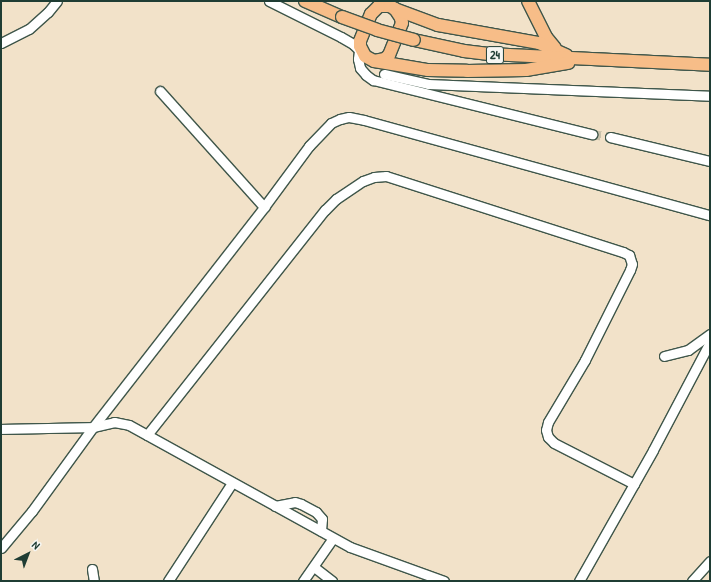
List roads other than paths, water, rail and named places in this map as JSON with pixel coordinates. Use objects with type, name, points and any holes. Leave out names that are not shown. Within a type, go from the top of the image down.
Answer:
[{"type":"main road","name":"24","points":[[306,1],[377,30],[445,48],[489,54],[710,65]]},
{"type":"main road","points":[[375,1],[371,14],[365,52],[386,69],[520,70],[600,59]]},
{"type":"main road","points":[[528,1],[546,37],[557,51]]},
{"type":"main road","points":[[371,14],[379,6],[398,10],[438,25],[539,43],[577,58]]},
{"type":"main road","points":[[386,69],[400,28],[398,10]]},
{"type":"street","points":[[1,43],[29,29],[48,12],[57,1]]},
{"type":"street","points":[[269,1],[341,37],[365,52],[358,59],[360,68],[373,80],[386,69]]},
{"type":"street","points":[[375,1],[398,10]]},
{"type":"street","points":[[386,69],[428,84],[710,96]]},
{"type":"street","points":[[386,69],[592,134]]},
{"type":"street","points":[[160,92],[264,208]]},
{"type":"street","points":[[1,548],[32,512],[93,427],[264,208],[310,146],[331,123],[349,117],[710,215]]},
{"type":"street","points":[[610,137],[710,161]]},
{"type":"street","points":[[146,435],[325,210],[336,200],[364,181],[374,177],[386,176],[629,255],[632,264],[630,270],[584,360],[548,422],[546,430],[548,438],[554,443],[634,484]]},
{"type":"street","points":[[664,356],[688,350],[710,334]]},
{"type":"street","points":[[580,581],[710,342]]},
{"type":"street","points":[[1,429],[93,427],[114,422],[122,422],[350,547],[415,572],[444,581]]},
{"type":"street","points":[[168,581],[232,483]]},
{"type":"street","points":[[275,506],[295,502],[316,512],[322,519],[321,531]]},
{"type":"street","points":[[303,581],[332,538]]},
{"type":"street","points":[[692,581],[710,561]]},
{"type":"street","points":[[314,566],[332,581]]},
{"type":"street","points":[[92,569],[94,581]]},
{"type":"street","points":[[415,572],[426,581]]},
{"type":"tunnel","points":[[592,134],[610,137]]}]
